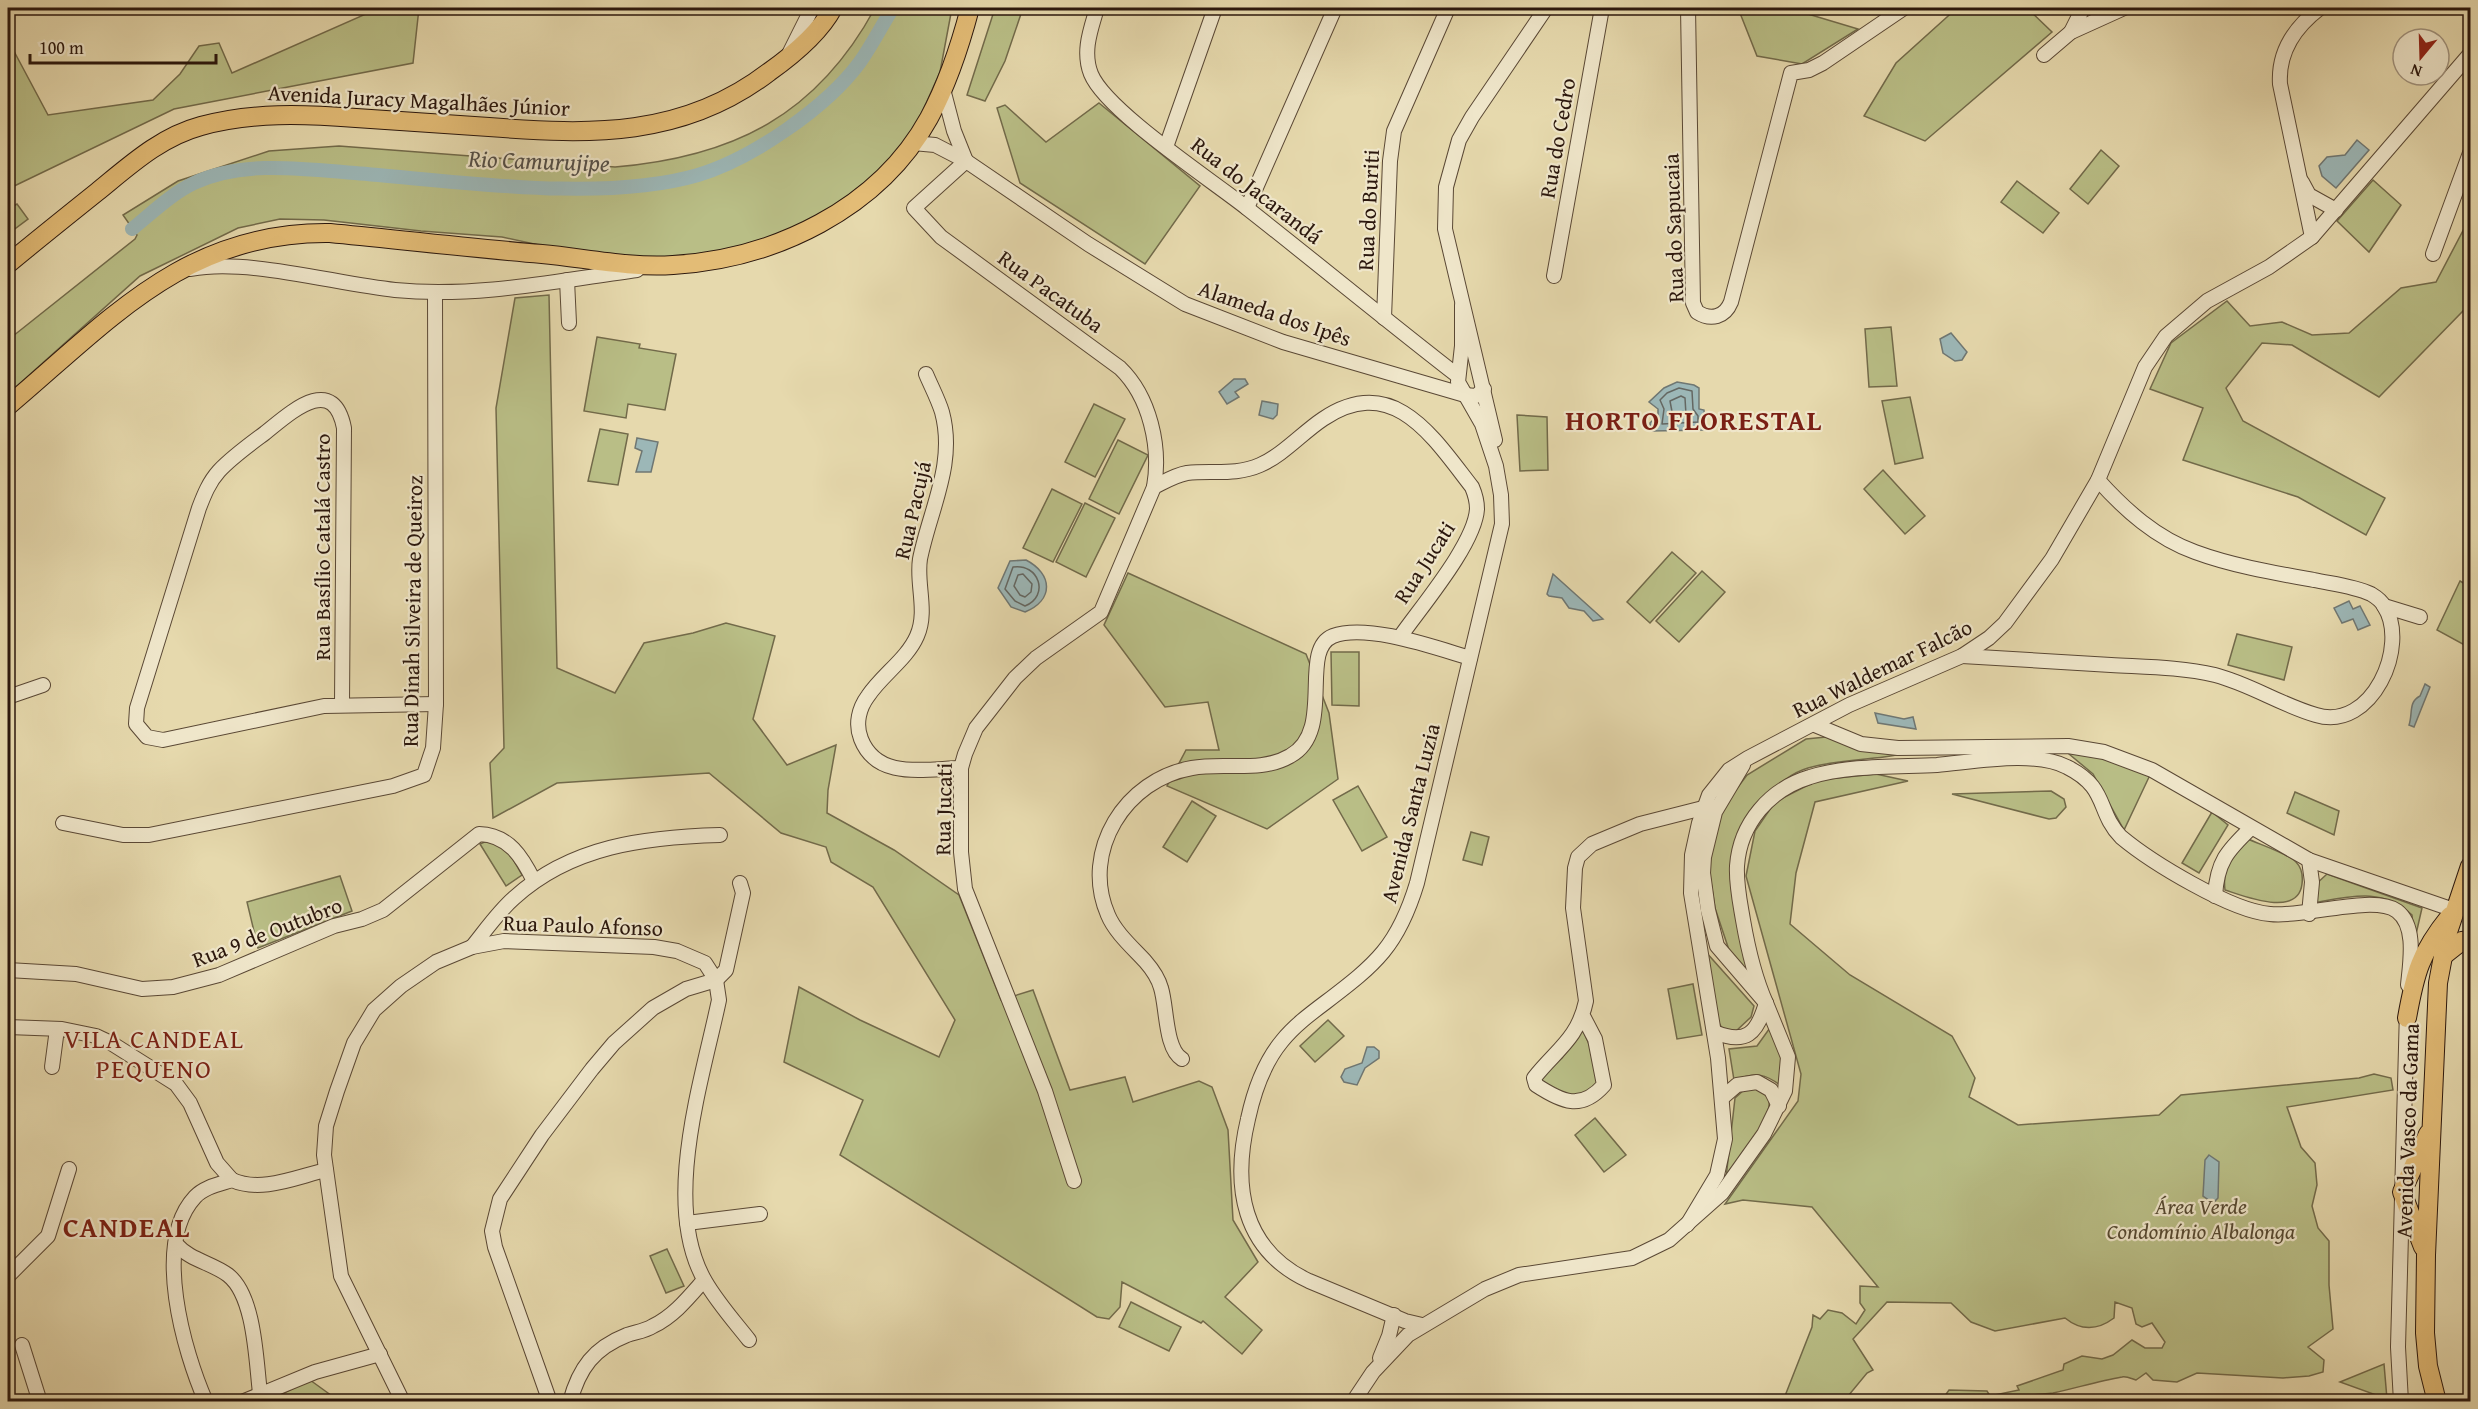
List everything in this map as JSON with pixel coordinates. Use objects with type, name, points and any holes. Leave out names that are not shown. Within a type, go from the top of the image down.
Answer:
[{"type":"main road","name":"Avenida Juracy Magalhães Júnior","points":[[8,264],[140,157],[174,136],[198,126],[250,117],[306,115],[546,131],[626,130],[656,125],[701,110],[740,92],[787,59],[814,34],[833,8]]},
{"type":"main road","points":[[8,406],[144,291],[171,273],[241,243],[297,233],[330,233],[671,266],[728,258],[759,250],[816,226],[869,190],[914,143],[943,89],[970,8]]},
{"type":"main road","name":"Avenida Vasco da Gama","points":[[2437,1401],[2428,1366],[2425,1333],[2435,1010],[2443,956],[2462,913],[2470,866]]},
{"type":"main road","points":[[2407,1018],[2415,974],[2428,943],[2462,913]]},
{"type":"main road","points":[[2443,956],[2462,941],[2470,940]]},
{"type":"main road","points":[[2426,1254],[2402,1192],[2432,1124]]},
{"type":"street","points":[[787,59],[812,8]]},
{"type":"street","name":"Rua do Jacarandá","points":[[1097,8],[1087,44],[1087,58],[1091,74],[1101,92],[1166,147],[1247,208],[1384,318],[1459,369]]},
{"type":"street","points":[[1166,147],[1215,8]]},
{"type":"street","points":[[1247,208],[1335,8]]},
{"type":"street","name":"Rua do Buriti","points":[[1384,318],[1389,161],[1394,131],[1448,8]]},
{"type":"street","name":"Avenida Santa Luzia","points":[[1394,1315],[1303,1278],[1274,1258],[1253,1230],[1245,1211],[1241,1172],[1242,1151],[1251,1105],[1269,1058],[1297,1024],[1366,972],[1392,944],[1402,926],[1417,883],[1502,524],[1495,439],[1444,229],[1443,209],[1451,166],[1460,140],[1472,117],[1546,8]]},
{"type":"street","name":"Rua do Cedro","points":[[1554,276],[1602,8]]},
{"type":"street","name":"Rua do Sapucaia","points":[[1688,8],[1693,303],[1697,312],[1702,315],[1720,316],[1731,302],[1791,73],[1809,70],[1823,63],[1904,8]]},
{"type":"street","points":[[2071,32],[2083,8]]},
{"type":"street","points":[[2044,55],[2071,32],[2124,8]]},
{"type":"street","points":[[2312,237],[2280,84],[2279,69],[2284,51],[2295,34],[2319,8]]},
{"type":"street","name":"Rua Waldemar Falcão","points":[[1687,1225],[1717,1175],[1725,1139],[1714,1032],[1691,893],[1692,855],[1709,810],[1748,758],[1836,712],[1962,657],[1989,638],[2025,598],[2098,480],[2145,367],[2166,336],[2207,302],[2269,267],[2312,237],[2470,54]]},
{"type":"street","points":[[943,89],[957,140],[966,161]]},
{"type":"street","name":"Alameda dos Ipês","points":[[914,143],[935,145],[966,161],[1088,244],[1193,308],[1283,342],[1465,394]]},
{"type":"street","points":[[2433,254],[2470,153]]},
{"type":"street","name":"Rua Pacatuba","points":[[966,161],[914,208],[941,237],[1126,373],[1143,398],[1157,457],[1154,487]]},
{"type":"street","points":[[2300,177],[2309,195],[2336,210]]},
{"type":"street","points":[[171,273],[196,268],[228,267],[395,290],[472,292],[671,266]]},
{"type":"street","points":[[567,280],[568,323]]},
{"type":"street","name":"Rua Dinah Silveira de Queiroz","points":[[63,823],[123,835],[149,835],[412,781],[424,775],[430,762],[436,704],[435,292]]},
{"type":"street","name":"Avenida Santa Luzia","points":[[1462,305],[1459,387],[1482,424],[1496,466]]},
{"type":"street","points":[[1459,369],[1477,362]]},
{"type":"street","name":"Rua Pacujá","points":[[926,374],[942,411],[946,456],[940,491],[920,560],[921,623],[910,648],[868,695],[858,717],[858,730],[871,757],[879,764],[903,769],[961,768]]},
{"type":"street","points":[[1465,394],[1476,396],[1484,389]]},
{"type":"street","name":"Rua Basílio Catalá Castro","points":[[342,704],[344,428],[342,416],[335,406],[325,401],[314,400],[295,410],[236,455],[211,481],[199,508],[137,708],[136,724],[147,737],[163,740],[342,704],[436,704]]},
{"type":"street","name":"Rua Jucati","points":[[1074,1181],[1045,1091],[965,889],[961,768],[976,728],[1015,678],[1036,658],[1101,612],[1154,487],[1187,473],[1227,474],[1260,465],[1324,418],[1344,407],[1361,403],[1384,404],[1412,417],[1443,448],[1472,486],[1477,512],[1467,540],[1400,637]]},
{"type":"street","name":"Rua Jucati","points":[[1157,457],[1187,473]]},
{"type":"street","points":[[1962,657],[2194,671],[2238,683],[2321,717],[2345,716],[2364,706],[2378,686],[2385,668],[2392,631],[2384,606],[2373,595],[2355,589],[2256,569],[2195,552],[2145,525],[2098,480]]},
{"type":"street","points":[[2384,606],[2420,617]]},
{"type":"street","points":[[1182,1059],[1173,1049],[1157,977],[1109,918],[1103,903],[1100,868],[1110,830],[1129,800],[1141,789],[1177,771],[1193,767],[1275,762],[1291,756],[1301,747],[1314,720],[1317,656],[1322,644],[1331,636],[1355,633],[1400,637],[1470,658]]},
{"type":"street","points":[[8,697],[42,686]]},
{"type":"street","points":[[1836,712],[1843,730],[1852,737],[1878,746]]},
{"type":"street","points":[[1815,725],[1851,741],[1878,746],[1926,749],[2068,746],[2104,752],[2152,770],[2309,860],[2462,913]]},
{"type":"street","points":[[1714,1032],[1732,1038],[1749,1035],[1758,1025],[1766,1003],[1751,965],[1737,880],[1739,851],[1751,822],[1770,798],[1796,782],[1812,776],[1878,768],[2018,759],[2050,760],[2065,765],[2087,780],[2102,800],[2110,822],[2121,837],[2215,896],[2260,913],[2309,914],[2370,904],[2389,907],[2404,918],[2410,949],[2398,1347],[2401,1401]]},
{"type":"street","points":[[1583,1016],[1595,1039],[1604,1085],[1595,1096],[1583,1101],[1567,1101],[1536,1085],[1534,1078],[1568,1042],[1583,1016],[1585,992],[1573,908],[1575,868],[1578,857],[1593,844],[1660,817],[1709,810]]},
{"type":"street","points":[[1660,817],[1705,825]]},
{"type":"street","name":"Rua Waldemar Falcão","points":[[1353,1401],[1373,1372],[1398,1344],[1422,1325],[1485,1289],[1519,1275],[1632,1258],[1669,1240],[1722,1193],[1764,1134],[1779,1106],[1787,1079],[1788,1057],[1766,1003],[1717,946],[1708,910],[1703,873],[1705,825]]},
{"type":"street","points":[[2215,896],[2219,867],[2231,847],[2251,828]]},
{"type":"street","name":"Rua 9 de Outubro","points":[[8,970],[75,975],[142,989],[173,987],[219,975],[334,926],[362,919],[383,910],[479,834],[496,838],[516,850],[534,881]]},
{"type":"street","name":"Rua Paulo Afonso","points":[[472,947],[512,900],[534,881],[570,861],[611,846],[659,838],[720,835]]},
{"type":"street","points":[[2309,860],[2312,882],[2309,914]]},
{"type":"street","points":[[550,1401],[495,1247],[492,1231],[494,1214],[510,1182],[542,1135],[614,1043],[653,1008],[670,997],[716,980],[726,970],[742,893],[740,884]]},
{"type":"street","name":"Rua Paulo Afonso","points":[[404,1401],[347,1289],[338,1260],[326,1170],[324,1142],[331,1107],[354,1043],[369,1017],[385,999],[419,972],[472,947],[527,941],[654,947],[677,951],[700,960],[712,971],[716,980]]},
{"type":"street","points":[[716,980],[719,1000],[685,1175],[683,1196],[687,1223],[704,1280],[749,1340]]},
{"type":"street","points":[[8,1027],[78,1031],[111,1042],[176,1084],[190,1103],[217,1163],[232,1180],[243,1185],[265,1185],[326,1170]]},
{"type":"street","points":[[52,1067],[57,1029]]},
{"type":"street","points":[[1722,1098],[1737,1085],[1757,1082],[1771,1090],[1779,1106]]},
{"type":"street","points":[[8,1276],[34,1253],[48,1236],[69,1169]]},
{"type":"street","points":[[206,1401],[185,1350],[176,1301],[177,1245],[185,1211],[195,1197],[202,1191],[232,1180]]},
{"type":"street","points":[[687,1223],[760,1214]]},
{"type":"street","points":[[177,1245],[182,1252],[216,1268],[240,1287],[247,1306],[260,1393]]},
{"type":"street","points":[[570,1401],[580,1373],[597,1350],[612,1341],[651,1328],[667,1318],[704,1280]]},
{"type":"street","name":"Rua Waldemar Falcão","points":[[1373,1372],[1389,1336],[1394,1315],[1425,1317],[1448,1309]]},
{"type":"street","points":[[1394,1315],[1405,1321],[1422,1325]]},
{"type":"street","points":[[22,1345],[40,1401]]},
{"type":"street","points":[[242,1401],[315,1372],[380,1354]]},
{"type":"green space","points":[[369,8],[419,8],[413,63],[174,109],[8,189],[8,40],[48,115],[153,100],[180,74],[199,46],[219,43],[232,73],[366,14]]},
{"type":"green space","points":[[875,8],[952,8],[940,72],[907,146],[868,187],[778,245],[658,271],[502,237],[324,220],[280,219],[238,228],[140,276],[8,394],[8,340],[135,239],[137,235],[123,215],[178,181],[269,151],[339,146],[615,167],[658,162],[698,153],[734,141],[768,124],[799,103],[827,77],[852,45]]},
{"type":"green space","points":[[995,8],[1023,8],[1005,61],[985,101],[967,95]]},
{"type":"green space","points":[[1738,8],[1788,8],[1858,29],[1802,64],[1757,56]]},
{"type":"green space","points":[[1957,8],[2027,8],[2052,32],[1925,141],[1864,116],[1896,63]]},
{"type":"green space","points":[[1099,103],[1200,186],[1145,264],[1020,183],[997,108],[1005,105],[1046,142]]},
{"type":"green space","points":[[2101,150],[2119,166],[2088,204],[2070,189]]},
{"type":"green space","points":[[2373,180],[2401,205],[2369,252],[2337,221]]},
{"type":"green space","points":[[2017,181],[2059,213],[2043,233],[2001,202]]},
{"type":"green space","points":[[17,204],[28,219],[8,234],[8,209]]},
{"type":"green space","points":[[2470,221],[2470,315],[2463,311],[2379,397],[2292,345],[2262,343],[2226,388],[2243,421],[2385,498],[2366,535],[2298,497],[2183,460],[2203,408],[2150,389],[2171,343],[2227,301],[2250,326],[2282,322],[2312,335],[2349,333],[2401,288],[2436,282]]},
{"type":"green space","points":[[549,295],[557,668],[615,693],[644,643],[693,633],[726,623],[775,636],[753,719],[787,765],[836,745],[828,790],[827,813],[894,850],[959,895],[1001,1000],[1033,990],[1070,1090],[1125,1077],[1133,1102],[1199,1081],[1212,1087],[1228,1130],[1233,1220],[1258,1262],[1225,1297],[1262,1330],[1242,1354],[1203,1321],[1201,1323],[1122,1282],[1120,1307],[1109,1319],[1097,1317],[840,1155],[863,1100],[784,1062],[799,987],[860,1020],[939,1057],[955,1020],[873,887],[831,862],[826,847],[781,833],[709,773],[557,783],[493,818],[490,763],[504,748],[496,408],[515,298]]},
{"type":"green space","points":[[1891,327],[1897,386],[1869,387],[1865,329]]},
{"type":"green space","points":[[597,337],[640,344],[639,348],[676,354],[665,410],[628,404],[626,418],[584,411]]},
{"type":"green space","points":[[1910,397],[1923,458],[1895,464],[1882,401]]},
{"type":"green space","points":[[1094,404],[1125,419],[1095,477],[1065,462]]},
{"type":"green space","points":[[1517,415],[1547,417],[1548,470],[1520,471]]},
{"type":"green space","points":[[600,429],[628,434],[618,485],[588,481]]},
{"type":"green space","points":[[1118,440],[1148,455],[1119,514],[1089,499]]},
{"type":"green space","points":[[1883,470],[1925,516],[1905,534],[1864,489]]},
{"type":"green space","points":[[1052,489],[1082,504],[1053,562],[1023,548]]},
{"type":"green space","points":[[1085,503],[1115,518],[1086,577],[1056,562]]},
{"type":"green space","points":[[1672,552],[1696,573],[1650,623],[1627,602]]},
{"type":"green space","points":[[1702,571],[1725,592],[1679,642],[1656,621]]},
{"type":"green space","points":[[1128,573],[1306,654],[1329,713],[1338,779],[1267,829],[1167,786],[1186,750],[1219,750],[1208,702],[1165,707],[1104,625]]},
{"type":"green space","points":[[2460,581],[2470,587],[2470,648],[2437,630]]},
{"type":"green space","points":[[2237,634],[2292,647],[2284,680],[2228,665]]},
{"type":"green space","points":[[1331,652],[1359,652],[1359,706],[1332,705]]},
{"type":"green space","points":[[1826,737],[1902,754],[1830,763],[1802,770],[1776,787],[1749,817],[1738,838],[1733,860],[1732,881],[1734,904],[1751,975],[1729,950],[1715,908],[1707,856],[1723,807],[1747,775],[1806,739]]},
{"type":"green space","points":[[2063,749],[2103,755],[2150,775],[2124,830],[2093,774]]},
{"type":"green space","name":"Área Verde Condomínio Albalonga","points":[[1876,774],[1908,781],[1815,802],[1796,873],[1790,924],[1850,975],[1952,1036],[1975,1078],[1969,1097],[2018,1125],[2159,1115],[2181,1095],[2359,1078],[2374,1074],[2391,1078],[2393,1090],[2287,1107],[2301,1147],[2315,1163],[2317,1185],[2312,1206],[2318,1228],[2329,1241],[2329,1285],[2333,1329],[2308,1347],[2324,1360],[2323,1372],[2309,1376],[2283,1378],[2197,1373],[2177,1382],[2153,1380],[2146,1373],[2136,1380],[2122,1377],[2053,1393],[2033,1395],[2021,1400],[1949,1401],[1944,1397],[1949,1390],[1987,1391],[1990,1396],[2019,1390],[2017,1386],[2063,1370],[2064,1364],[2082,1356],[2102,1359],[2113,1355],[2132,1340],[2145,1348],[2162,1348],[2165,1342],[2152,1323],[2142,1327],[2136,1324],[2132,1308],[2115,1302],[2114,1318],[2096,1327],[2083,1327],[2065,1318],[1995,1331],[1971,1322],[1951,1303],[1887,1302],[1853,1339],[1873,1370],[1867,1373],[1844,1401],[1783,1401],[1812,1327],[1813,1315],[1820,1319],[1828,1310],[1842,1313],[1856,1324],[1865,1310],[1860,1303],[1860,1286],[1878,1287],[1812,1207],[1743,1200],[1725,1204],[1798,1101],[1801,1074],[1746,876],[1755,831],[1775,802],[1818,780]]},
{"type":"green space","points":[[1358,786],[1387,837],[1362,851],[1333,800]]},
{"type":"green space","points":[[2051,791],[2064,799],[2066,807],[2056,818],[2049,819],[1952,794]]},
{"type":"green space","points":[[2295,792],[2339,811],[2334,835],[2287,813]]},
{"type":"green space","points":[[1192,801],[1216,816],[1187,862],[1163,847]]},
{"type":"green space","points":[[2212,812],[2228,825],[2199,873],[2182,863]]},
{"type":"green space","points":[[1471,832],[1489,837],[1482,865],[1463,860]]},
{"type":"green space","points":[[2246,838],[2279,852],[2292,859],[2300,867],[2302,884],[2298,894],[2291,900],[2269,902],[2225,890],[2227,868],[2232,856]]},
{"type":"green space","points":[[491,839],[510,854],[522,875],[506,886],[480,844]]},
{"type":"green space","points":[[2327,874],[2422,908],[2414,943],[2412,915],[2388,900],[2362,896],[2307,904],[2314,886]]},
{"type":"green space","points":[[340,876],[352,911],[258,948],[247,902]]},
{"type":"green space","points":[[1705,951],[1754,1006],[1751,1017],[1736,1031],[1726,1031],[1721,1027],[1717,1018],[1711,995]]},
{"type":"green space","points":[[1693,984],[1702,1035],[1677,1039],[1668,989]]},
{"type":"green space","points":[[1328,1020],[1344,1036],[1315,1062],[1300,1046]]},
{"type":"green space","points":[[1772,1025],[1785,1054],[1784,1088],[1760,1075],[1734,1080],[1729,1049],[1757,1046]]},
{"type":"green space","points":[[1582,1028],[1598,1065],[1601,1083],[1580,1097],[1558,1092],[1538,1079],[1562,1058]]},
{"type":"green space","points":[[1756,1089],[1769,1101],[1765,1119],[1726,1178],[1735,1098],[1744,1090]]},
{"type":"green space","points":[[1595,1118],[1626,1155],[1604,1172],[1575,1135]]},
{"type":"green space","points":[[667,1249],[684,1286],[666,1293],[650,1256]]},
{"type":"green space","points":[[1131,1302],[1181,1327],[1169,1351],[1119,1327]]},
{"type":"green space","points":[[2384,1364],[2387,1399],[2340,1382]]},
{"type":"green space","points":[[310,1380],[339,1401],[266,1402]]},
{"type":"water","points":[[2357,140],[2369,150],[2336,188],[2322,176],[2319,166],[2327,157],[2345,155]]},
{"type":"water","points":[[1951,333],[1967,352],[1962,360],[1955,361],[1943,353],[1940,339]]},
{"type":"water","points":[[1234,379],[1245,379],[1248,384],[1235,392],[1239,397],[1227,404],[1219,392]]},
{"type":"water","points":[[1677,382],[1699,388],[1699,409],[1704,410],[1705,430],[1651,431],[1650,423],[1658,415],[1658,409],[1649,402],[1664,388]]},
{"type":"water","points":[[1262,401],[1278,404],[1277,415],[1273,419],[1259,415]]},
{"type":"water","points":[[637,438],[658,442],[651,472],[636,472],[642,451],[635,448]]},
{"type":"water","points":[[1026,560],[1041,572],[1046,587],[1041,601],[1025,612],[1011,607],[998,588],[1010,561]]},
{"type":"water","points":[[1553,574],[1603,619],[1593,621],[1584,611],[1569,608],[1562,598],[1549,596],[1547,594]]},
{"type":"water","points":[[2349,601],[2353,609],[2360,606],[2370,625],[2358,630],[2353,619],[2342,623],[2334,608]]},
{"type":"water","points":[[2425,684],[2430,687],[2414,727],[2409,725],[2412,705],[2420,696]]},
{"type":"water","points":[[1875,713],[1904,719],[1913,717],[1916,729],[1878,723]]},
{"type":"water","points":[[1367,1047],[1374,1047],[1379,1051],[1379,1058],[1365,1068],[1357,1085],[1344,1082],[1341,1077],[1345,1069],[1362,1063]]},
{"type":"water","points":[[2209,1155],[2219,1162],[2218,1198],[2213,1203],[2203,1196],[2205,1160]]},
{"type":"waterway","name":"Rio Camurujipe","points":[[132,229],[186,187],[232,171],[295,168],[483,185],[574,189],[619,188],[698,175],[741,157],[764,144],[828,96],[860,62],[893,8]]},
{"type":"district","name":"HORTO FLORESTAL","points":[[1694,420]]},
{"type":"district","name":"VILA CANDEAL PEQUENO","points":[[154,1054]]},
{"type":"district","name":"CANDEAL","points":[[127,1227]]}]
